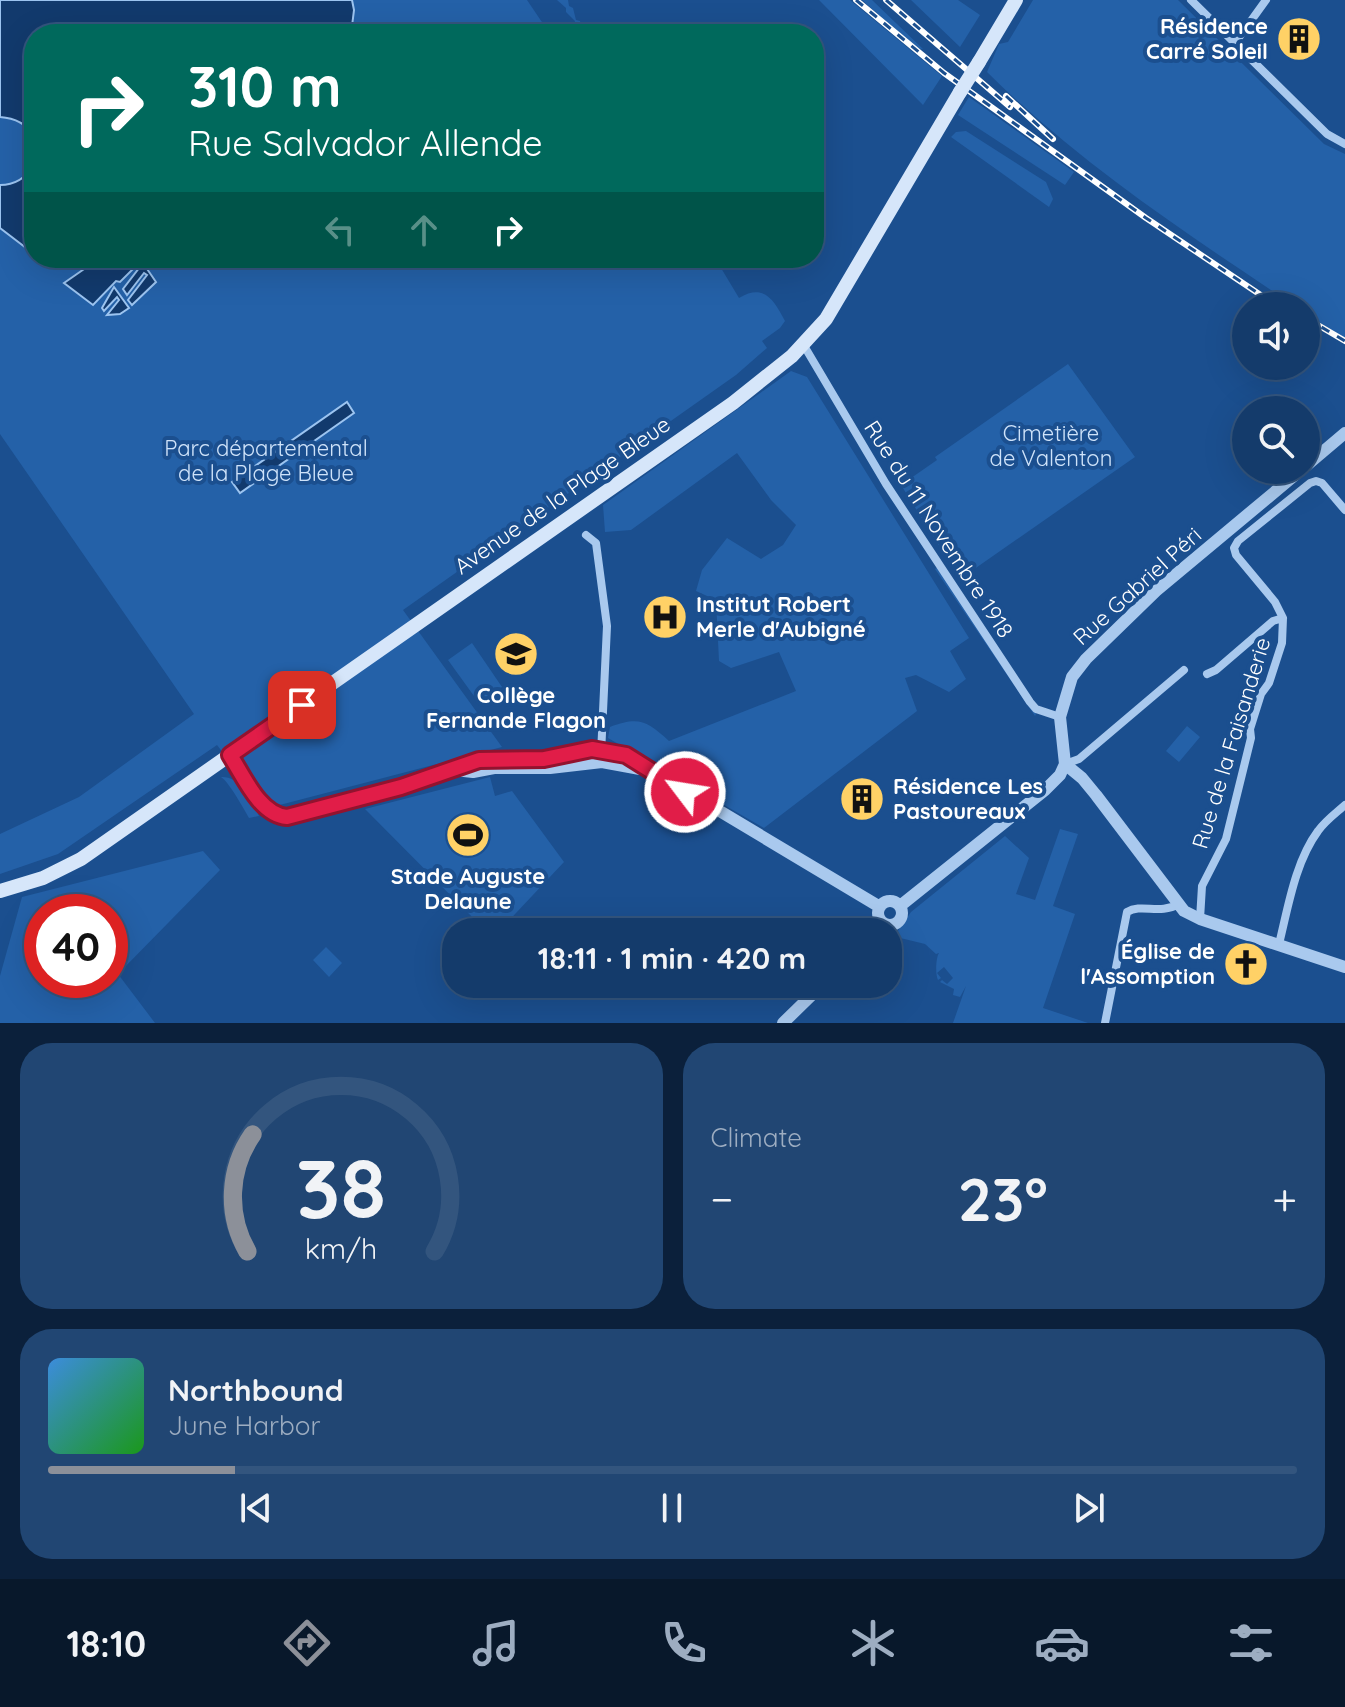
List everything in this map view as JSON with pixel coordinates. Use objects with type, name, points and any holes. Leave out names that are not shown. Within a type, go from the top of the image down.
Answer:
[{"type":"main road","name":"Avenue de la Plage Bleue","points":[[0,891],[43,878],[81,859],[733,403],[803,344],[826,319],[1016,0]]},
{"type":"street","points":[[1191,0],[1327,134],[1345,144]]},
{"type":"street","points":[[1235,43],[1266,0]]},
{"type":"street","name":"Rue du 11 Novembre 1918","points":[[803,344],[886,484],[1030,702],[1036,709],[1060,717]]},
{"type":"street","name":"Rue Gabriel Péri","points":[[1320,454],[1345,433]]},
{"type":"street","points":[[1264,501],[1273,511],[1316,481],[1322,483],[1345,510]]},
{"type":"street","name":"Rue Gabriel Péri","points":[[1065,764],[1060,717],[1072,677],[1086,659],[1156,591],[1285,484]]},
{"type":"street","name":"Rue de la Faisanderie","points":[[1200,919],[1202,886],[1226,839],[1251,738],[1250,729],[1282,643],[1283,618],[1275,602],[1236,555],[1234,548],[1273,511]]},
{"type":"street","points":[[586,535],[596,543],[607,626],[601,756]]},
{"type":"street","points":[[1207,674],[1216,670],[1273,621],[1283,618]]},
{"type":"street","points":[[900,906],[1049,786],[1060,775],[1065,764],[1079,759],[1184,670]]},
{"type":"street","points":[[230,755],[267,810],[276,816],[287,817],[401,787],[479,760],[544,759],[577,751],[601,756],[626,755],[880,907]]},
{"type":"street","points":[[1065,764],[1096,795],[1184,911],[1345,967]]},
{"type":"street","points":[[1279,944],[1296,881],[1310,844],[1319,830],[1345,805]]},
{"type":"street","points":[[878,918],[880,907],[890,901],[900,906],[900,918]]},
{"type":"street","points":[[1105,1023],[1127,912],[1139,908],[1163,911],[1179,904]]},
{"type":"street","points":[[783,1023],[809,998]]},
{"type":"green space","name":"Parc départemental de la Plage Bleue","points":[[0,0],[527,0],[543,24],[24,24],[24,268],[721,268],[739,298],[755,292],[762,293],[777,306],[785,321],[762,341],[767,348],[736,375],[403,610],[502,747],[272,807],[240,775],[217,745],[58,854],[0,874],[0,834],[79,797],[194,714],[0,434]]},
{"type":"green space","points":[[557,0],[568,0],[581,24],[574,24],[566,8]]},
{"type":"green space","points":[[819,0],[850,0],[942,76],[923,105]]},
{"type":"green space","points":[[862,0],[872,0],[923,49],[916,48]]},
{"type":"green space","points":[[911,0],[958,0],[980,15],[960,47]]},
{"type":"green space","points":[[1033,0],[1178,0],[1324,144],[1345,154],[1345,339],[1320,322],[1320,292],[1274,292],[1135,196],[1023,106],[987,72],[999,44],[1008,42]]},
{"type":"green space","points":[[969,97],[1074,172],[1065,185],[958,115]]},
{"type":"green space","points":[[966,131],[1046,182],[1053,199],[1049,207],[951,137],[956,132]]},
{"type":"green space","name":"Cimetière de Valenton","points":[[1068,364],[1135,457],[960,579],[901,485],[937,460],[935,457]]},
{"type":"green space","points":[[791,371],[807,377],[969,638],[950,651],[966,679],[949,692],[916,675],[905,678],[917,711],[764,828],[608,738],[610,727],[636,721],[655,729],[669,741],[796,691],[779,652],[731,668],[719,661],[716,600],[696,591],[702,570],[727,538],[761,559],[783,545],[796,525],[771,500],[737,453],[631,530],[605,532],[603,505]]},
{"type":"green space","points":[[938,567],[1037,712],[1035,716],[935,569]]},
{"type":"green space","points":[[472,643],[502,687],[479,703],[448,660]]},
{"type":"green space","points":[[1187,726],[1200,737],[1179,762],[1166,751]]},
{"type":"green space","points":[[221,777],[240,784],[259,816],[249,818]]},
{"type":"green space","name":"Stade Auguste Delaune","points":[[490,777],[495,796],[512,791],[564,862],[511,918],[473,918],[365,809]]},
{"type":"green space","points":[[1060,829],[1078,834],[1053,906],[1075,914],[1043,1008],[1088,1023],[953,1023],[966,986],[960,997],[953,995],[954,989],[940,982],[942,980],[947,984],[953,978],[944,967],[937,973],[941,978],[938,980],[937,977],[936,966],[939,953],[936,954],[925,944],[902,938],[902,925],[911,912],[1005,836],[1029,858],[1016,894],[1035,900]]},
{"type":"green space","points":[[203,851],[220,870],[128,964],[128,894],[34,894]]},
{"type":"green space","points":[[24,896],[24,998],[128,998],[128,987],[155,1023],[0,1023],[0,976]]},
{"type":"green space","points":[[326,947],[342,963],[329,977],[313,960]]},
{"type":"shaded area","points":[[0,0],[352,0],[352,24],[24,24],[24,125],[0,117]]},
{"type":"shaded area","points":[[24,177],[24,246],[0,228],[0,185]]},
{"type":"shaded area","points":[[86,268],[134,268],[120,282],[116,281],[93,305],[64,283]]},
{"type":"shaded area","points":[[139,268],[146,268],[156,282],[132,305],[128,300],[147,275],[144,273],[127,295],[123,289]]},
{"type":"shaded area","points":[[114,287],[129,308],[120,314],[107,315],[119,300],[117,297],[104,311],[102,308]]},
{"type":"shaded area","points":[[347,402],[354,413],[240,493],[232,482]]},
{"type":"railway","points":[[856,0],[944,73],[1146,218],[1256,292]]},
{"type":"railway","points":[[886,0],[1010,107]]},
{"type":"railway","points":[[1006,96],[1053,139]]},
{"type":"railway","points":[[1320,326],[1345,341]]},
{"type":"place","name":"Résidence Carré Soleil","points":[[1299,39]]},
{"type":"place","name":"Institut Robert Merle d'Aubigné","points":[[665,617]]},
{"type":"place","name":"Collège Fernande Flagon","points":[[516,654]]},
{"type":"place","name":"Résidence Les Pastoureaux","points":[[862,799]]},
{"type":"place","name":"Stade Auguste Delaune","points":[[468,835]]},
{"type":"place","name":"Église de l'Assomption","points":[[1246,964]]},
{"type":"route","points":[[302,705],[230,755],[267,810],[276,816],[287,817],[401,787],[479,760],[544,759],[592,749],[626,755],[685,792]]}]
